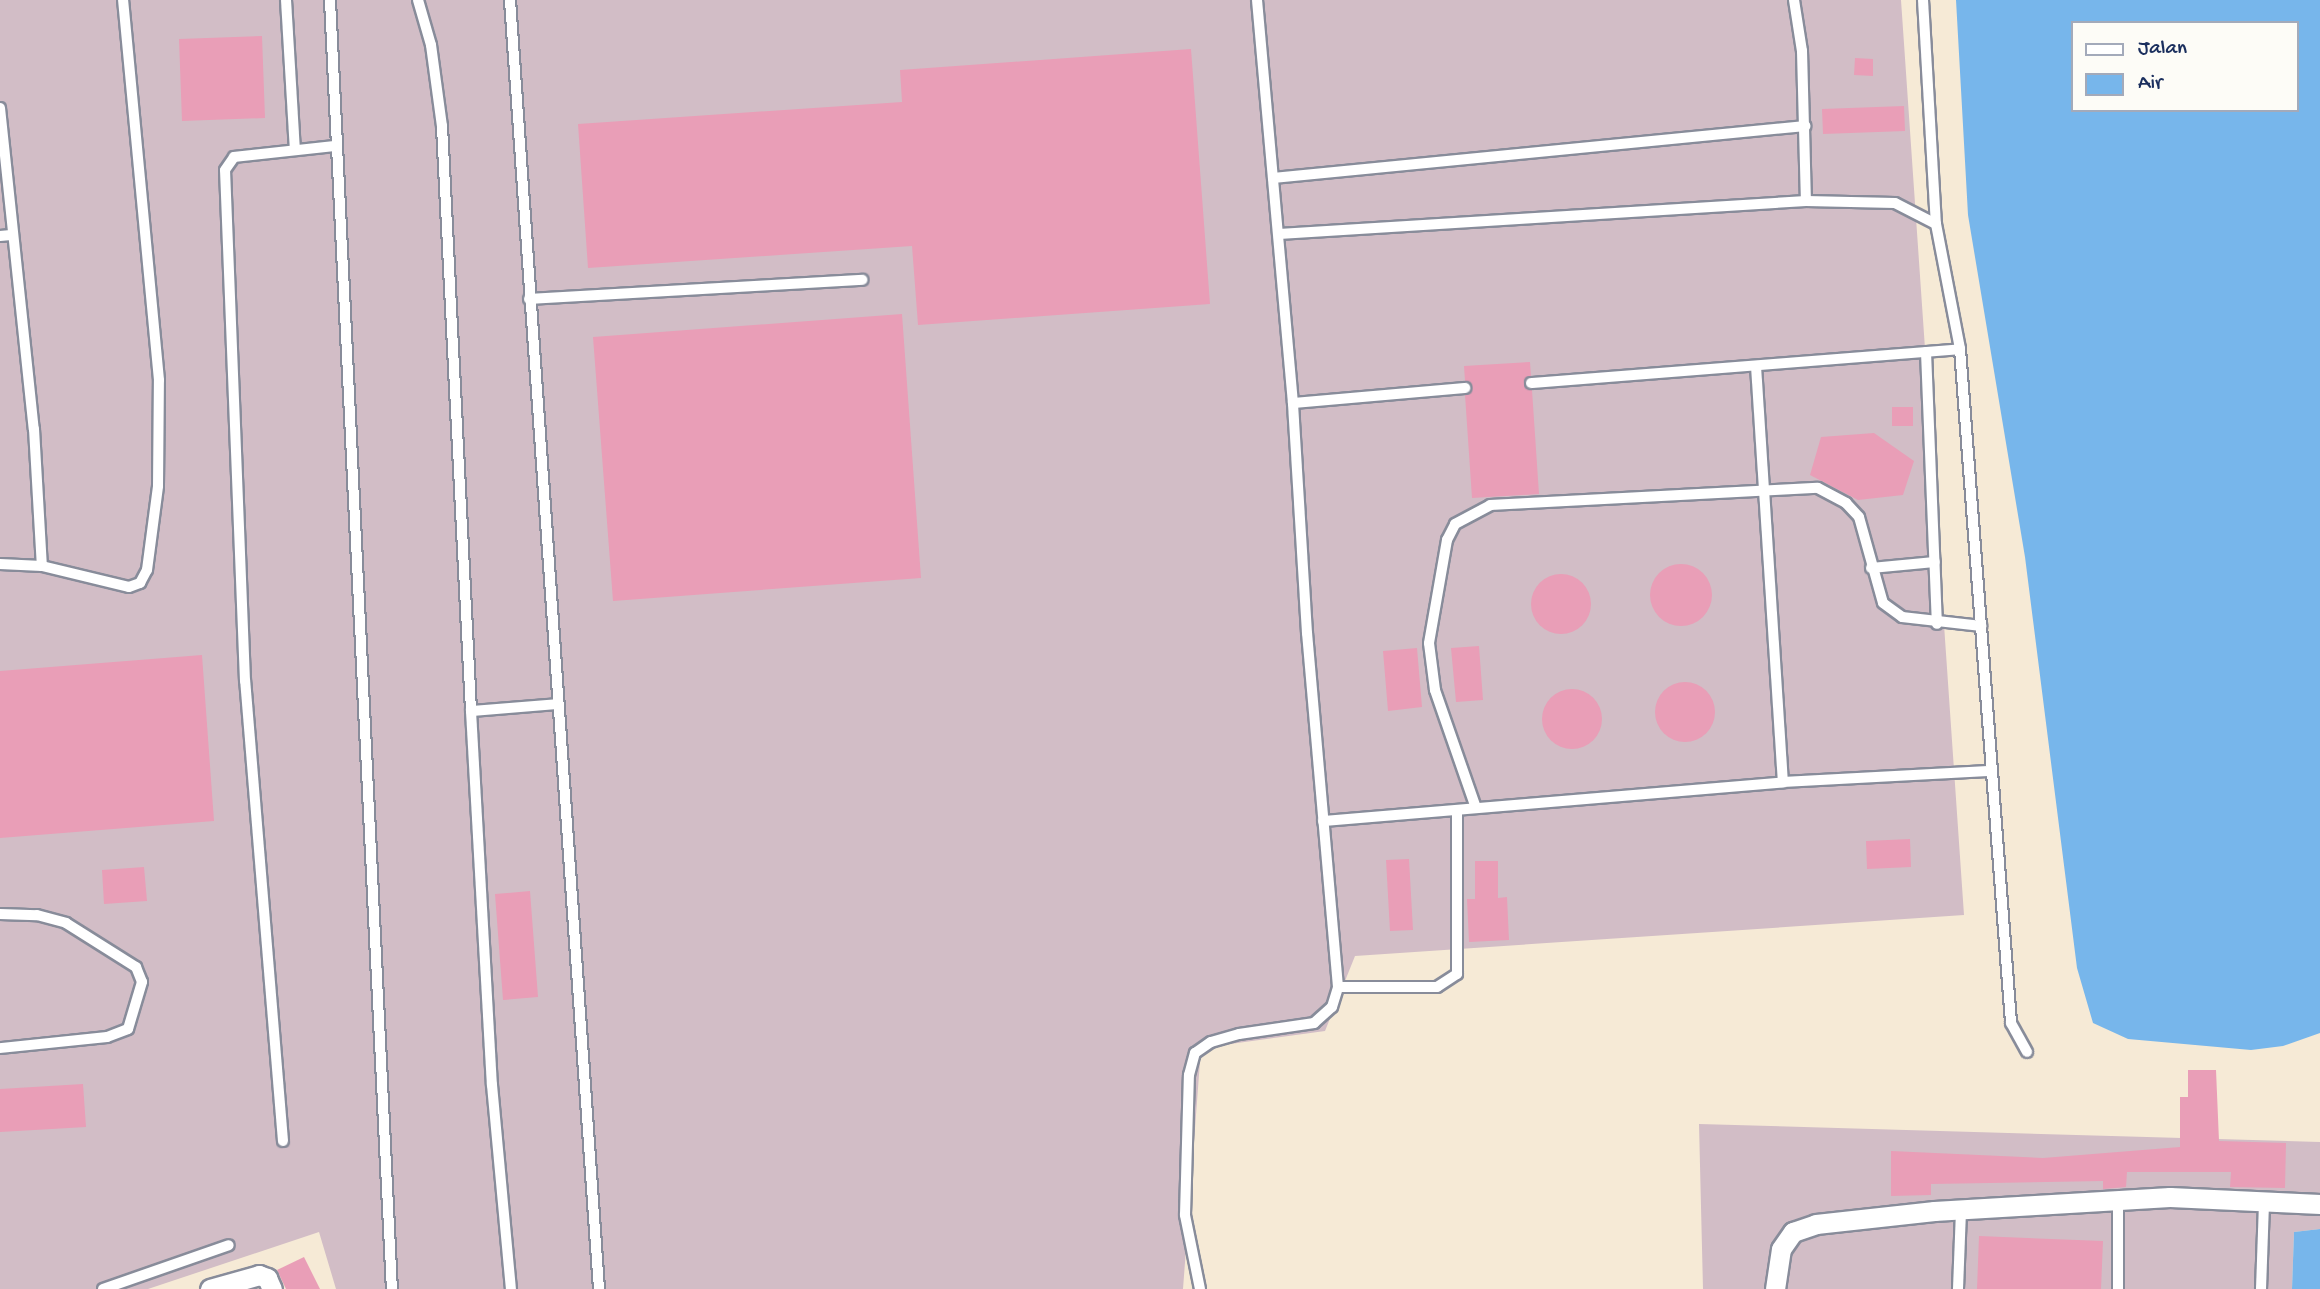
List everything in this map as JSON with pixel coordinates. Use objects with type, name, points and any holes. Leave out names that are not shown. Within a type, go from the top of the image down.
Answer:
[{"type":"street","points":[[1776,1289],[1781,1249],[1793,1232],[1881,1215],[2170,1198],[2320,1204]]},
{"type":"street","points":[[210,1289],[259,1275],[267,1278],[272,1289]]},
{"type":"lane","points":[[0,564],[42,566],[129,587],[140,583],[147,570],[158,486],[159,380],[123,0]]},
{"type":"lane","points":[[286,0],[295,150]]},
{"type":"lane","points":[[330,0],[392,1289]]},
{"type":"lane","points":[[418,0],[431,45],[442,126],[492,1085],[511,1289]]},
{"type":"lane","points":[[510,0],[599,1289]]},
{"type":"lane","points":[[1200,1289],[1185,1215],[1189,1074],[1195,1053],[1239,1034],[1314,1023],[1332,1007],[1338,987],[1323,821],[1293,403],[1257,0]]},
{"type":"lane","points":[[1794,0],[1805,126],[1806,201]]},
{"type":"lane","points":[[1923,0],[1936,224],[1960,349],[1981,626],[1988,771],[2011,1023],[2027,1052]]},
{"type":"lane","points":[[0,108],[34,429],[42,566]]},
{"type":"lane","points":[[1273,178],[1805,126]]},
{"type":"lane","points":[[283,1140],[245,681],[225,170],[234,157],[337,146]]},
{"type":"lane","points":[[1279,234],[1806,201],[1895,203],[1936,224]]},
{"type":"lane","points":[[0,236],[12,235]]},
{"type":"lane","points":[[529,299],[862,280]]},
{"type":"lane","points":[[1531,383],[1960,349]]},
{"type":"lane","points":[[1926,352],[1937,624]]},
{"type":"lane","points":[[1756,366],[1783,782]]},
{"type":"lane","points":[[1293,403],[1465,388]]},
{"type":"lane","points":[[1476,808],[1435,690],[1429,643],[1447,540],[1455,524],[1490,505],[1764,488],[1818,488],[1846,503],[1859,517],[1871,568],[1883,603],[1902,617],[1937,624],[1981,626]]},
{"type":"lane","points":[[1871,568],[1935,562]]},
{"type":"lane","points":[[471,710],[558,704]]},
{"type":"lane","points":[[1323,821],[1783,782],[1988,771]]},
{"type":"lane","points":[[1338,987],[1437,987],[1457,974],[1457,810]]},
{"type":"lane","points":[[0,914],[37,915],[66,923],[136,967],[142,982],[128,1029],[107,1037],[0,1048]]},
{"type":"lane","points":[[2118,1201],[2118,1289]]},
{"type":"lane","points":[[2261,1289],[2264,1202]]},
{"type":"lane","points":[[1958,1289],[1961,1211]]},
{"type":"lane","points":[[103,1289],[229,1245]]},
{"type":"shaded area","points":[[0,0],[1901,0],[1964,915],[1355,956],[1325,1031],[1201,1048],[1183,1289],[336,1289],[319,1232],[148,1289],[0,1289]]},
{"type":"shaded area","points":[[1699,1124],[2320,1142],[2320,1229],[2294,1232],[2292,1289],[1703,1289]]},
{"type":"water","points":[[1956,0],[2320,0],[2320,1033],[2283,1046],[2251,1050],[2128,1039],[2093,1023],[2077,968],[2025,557],[1968,215]]},
{"type":"water","points":[[2320,1229],[2320,1289],[2292,1289],[2294,1232]]},
{"type":"building","points":[[262,36],[265,118],[182,121],[179,39]]},
{"type":"building","points":[[1191,49],[1210,304],[918,325],[912,246],[588,268],[578,124],[902,102],[900,70]]},
{"type":"building","points":[[1855,58],[1873,59],[1873,76],[1854,75]]},
{"type":"building","points":[[1904,106],[1905,131],[1823,134],[1822,109]]},
{"type":"building","points":[[902,314],[921,578],[613,601],[593,337]]},
{"type":"building","points":[[1530,362],[1531,376],[1524,383],[1532,390],[1539,494],[1472,498],[1465,395],[1472,388],[1465,381],[1464,366]]},
{"type":"building","points":[[1892,407],[1913,407],[1913,426],[1892,426]]},
{"type":"building","points":[[1874,433],[1914,461],[1903,495],[1858,500],[1810,475],[1821,437]]},
{"type":"building","points":[[1681,564],[1703,573],[1712,595],[1703,617],[1681,626],[1659,617],[1650,595],[1659,573]]},
{"type":"building","points":[[1555,574],[1567,574],[1586,587],[1591,604],[1589,616],[1578,629],[1567,634],[1555,634],[1536,621],[1531,610],[1531,598],[1544,579]]},
{"type":"building","points":[[1479,646],[1483,700],[1456,702],[1451,648]]},
{"type":"building","points":[[1417,648],[1422,707],[1388,711],[1383,651]]},
{"type":"building","points":[[202,655],[214,821],[0,838],[0,671]]},
{"type":"building","points":[[1679,682],[1691,682],[1707,690],[1713,700],[1713,724],[1707,734],[1691,742],[1679,742],[1663,734],[1655,718],[1655,706],[1663,690]]},
{"type":"building","points":[[1566,689],[1578,689],[1594,697],[1600,707],[1600,731],[1594,741],[1578,749],[1566,749],[1550,741],[1542,725],[1542,713],[1550,697]]},
{"type":"building","points":[[1910,839],[1911,867],[1867,869],[1866,841]]},
{"type":"building","points":[[1409,859],[1413,930],[1390,931],[1386,860]]},
{"type":"building","points":[[1475,861],[1498,861],[1498,898],[1507,897],[1509,940],[1469,942],[1467,899],[1475,899]]},
{"type":"building","points":[[144,867],[147,901],[104,904],[102,870]]},
{"type":"building","points":[[530,891],[538,997],[503,1000],[495,894]]},
{"type":"building","points":[[2188,1070],[2216,1070],[2219,1141],[2286,1143],[2285,1188],[2230,1187],[2231,1172],[2127,1172],[2126,1187],[2103,1189],[2103,1181],[1931,1184],[1931,1195],[1891,1196],[1891,1151],[2043,1158],[2180,1147],[2180,1097],[2188,1097]]},
{"type":"building","points":[[83,1084],[86,1127],[0,1132],[0,1089]]},
{"type":"building","points":[[1979,1236],[2103,1241],[2101,1289],[1977,1289]]},
{"type":"building","points":[[304,1257],[320,1289],[286,1289],[277,1270]]}]
